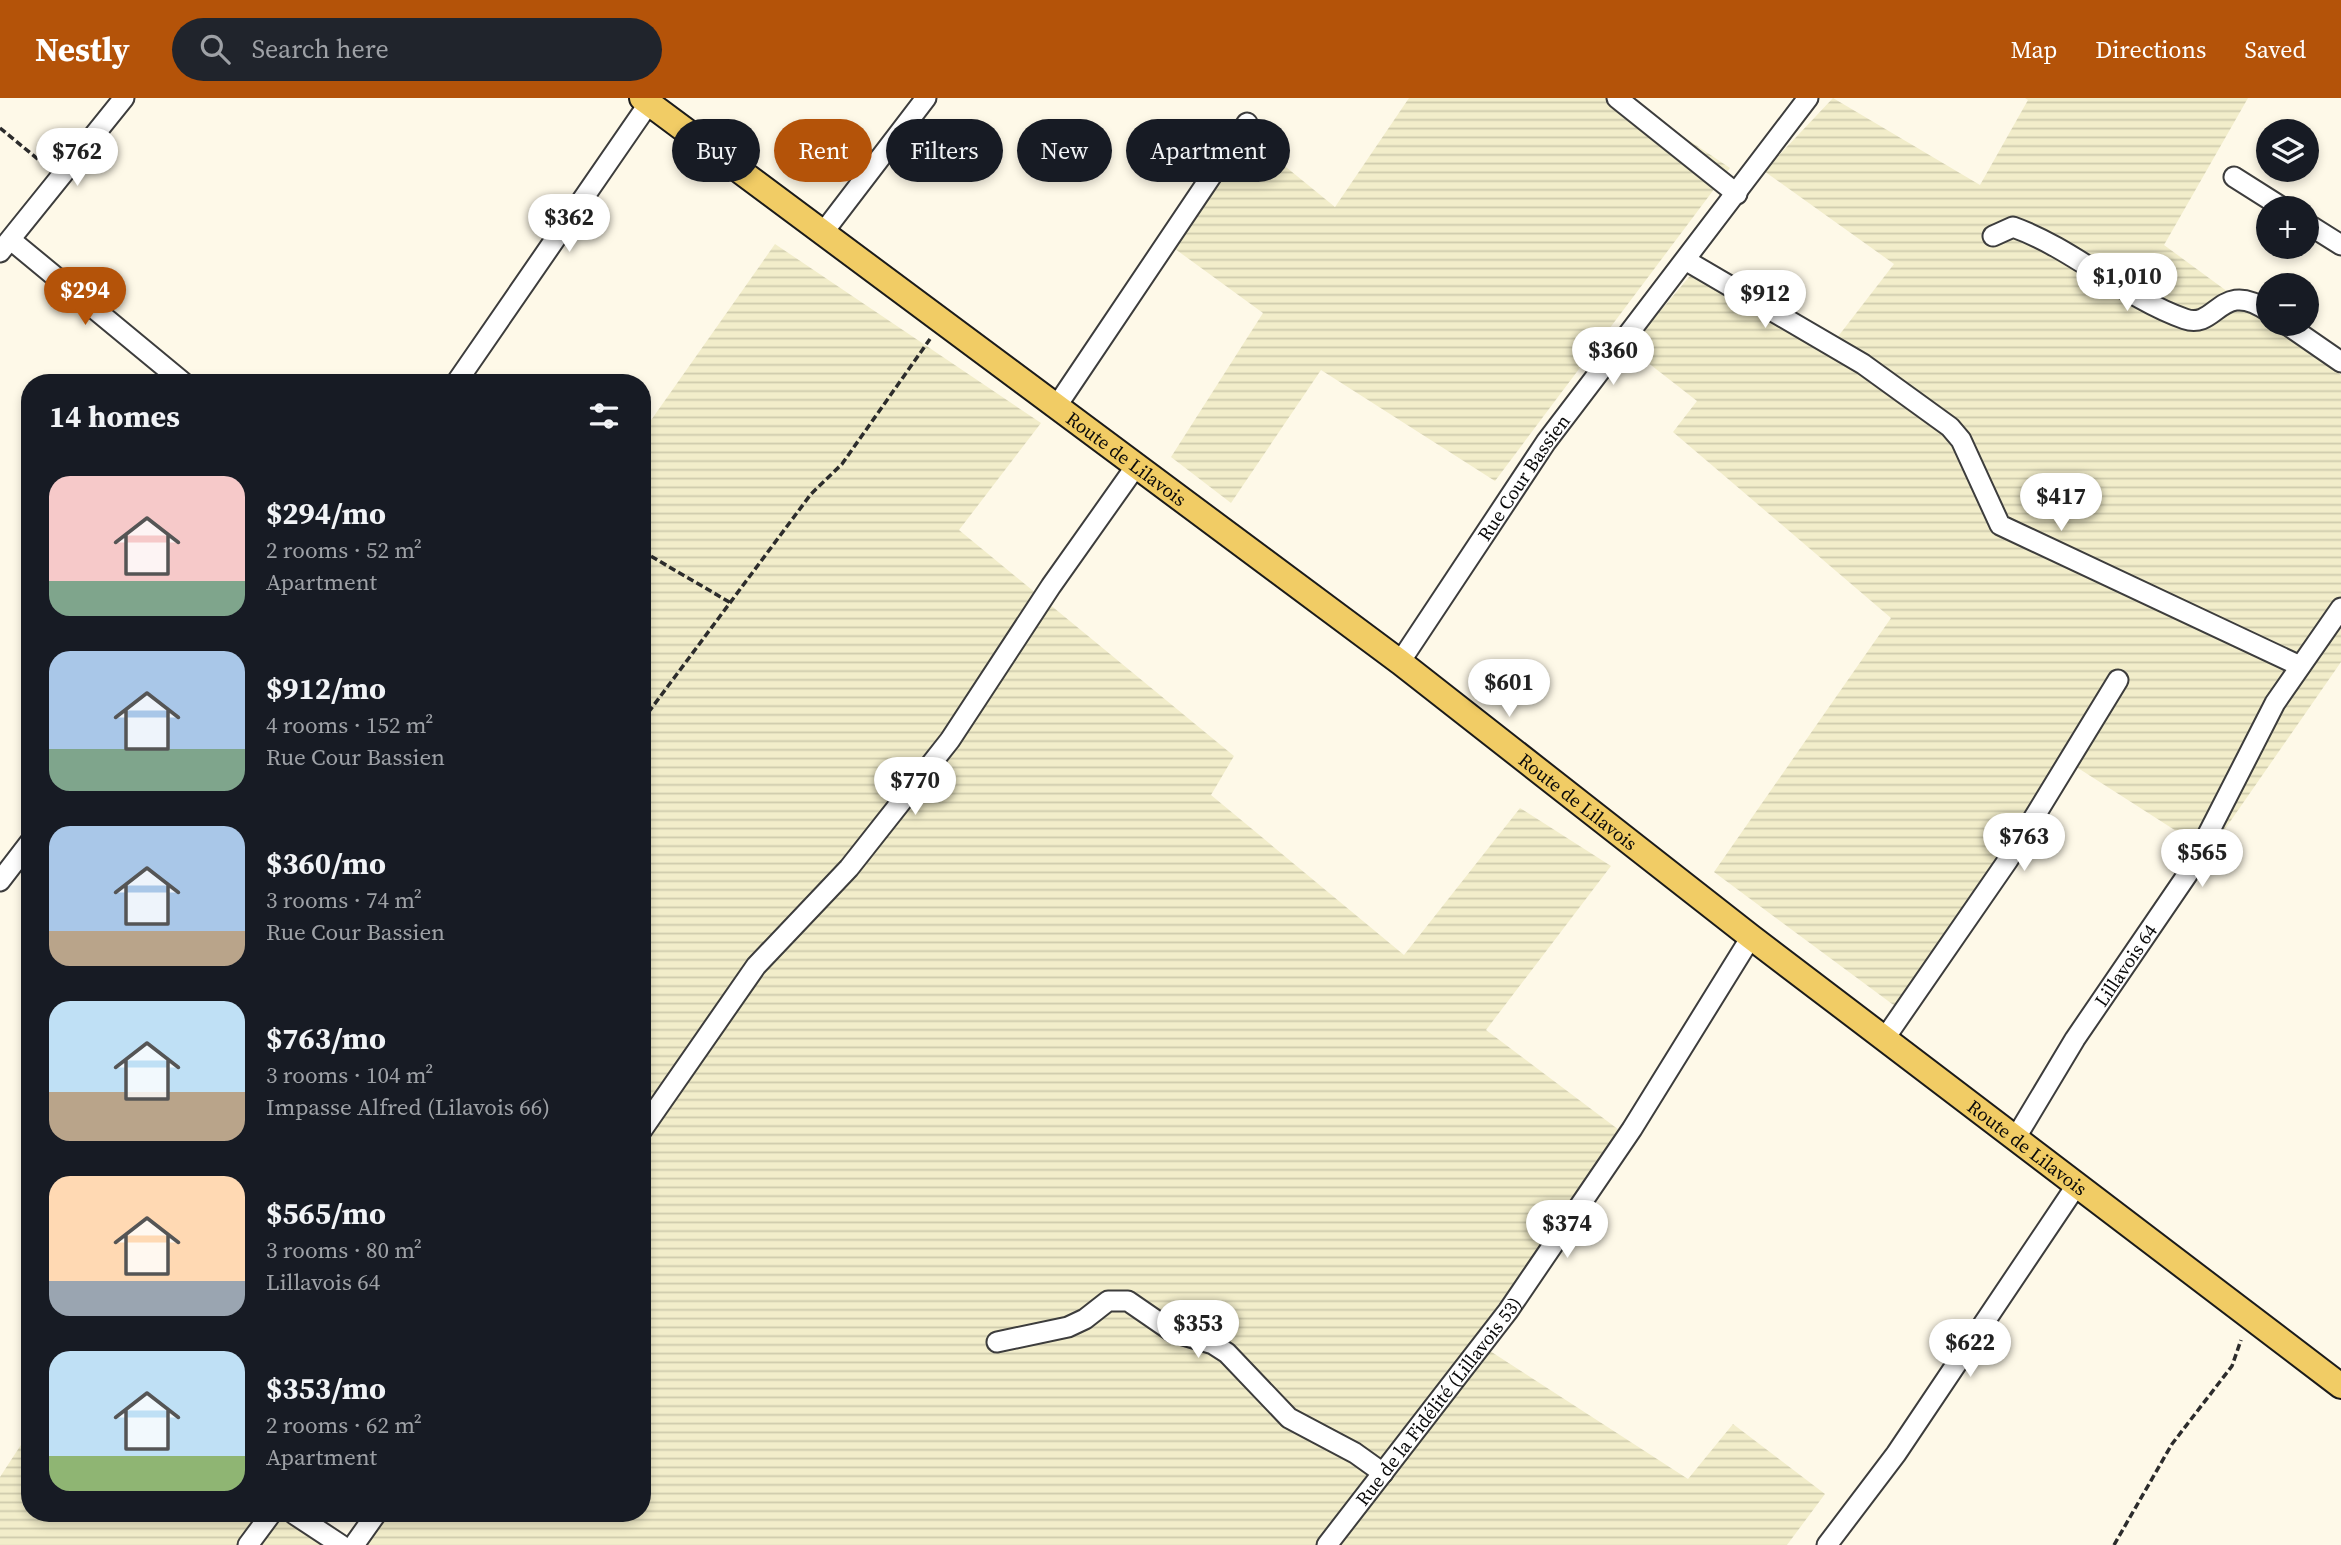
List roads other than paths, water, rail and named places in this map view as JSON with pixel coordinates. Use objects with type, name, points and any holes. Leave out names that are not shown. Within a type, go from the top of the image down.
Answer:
[{"type":"main road","name":"Route de Lilavois","points":[[645,100],[941,323],[1400,662],[1751,937],[2253,1321],[2338,1377]]},
{"type":"street","points":[[124,98],[6,246],[172,374]]},
{"type":"street","points":[[822,234],[926,98]]},
{"type":"street","points":[[1618,98],[1737,194]]},
{"type":"street","name":"Rue Cour Bassien","points":[[1400,662],[1546,442],[1687,261],[1808,98]]},
{"type":"street","points":[[462,374],[645,100]]},
{"type":"street","points":[[2234,177],[2264,196]]},
{"type":"street","points":[[1056,407],[1207,182]]},
{"type":"street","points":[[1993,236],[2013,228],[2038,236],[2133,294],[2188,320],[2204,318],[2226,301],[2243,298],[2256,305]]},
{"type":"street","points":[[2319,231],[2341,245]]},
{"type":"street","points":[[1687,261],[1863,364],[1950,427],[1961,440],[2000,525],[2300,666]]},
{"type":"street","points":[[2303,336],[2341,362]]},
{"type":"street","points":[[651,1117],[756,966],[849,868],[950,740],[1051,586],[1136,466]]},
{"type":"street","name":"Lillavois 64","points":[[2015,1139],[2074,1040],[2187,875],[2275,703],[2341,608]]},
{"type":"street","points":[[1885,1038],[2008,860],[2118,680]]},
{"type":"street","points":[[0,881],[21,854]]},
{"type":"street","name":"Rue de la Fidélité (Lillavois 53)","points":[[1327,1545],[1516,1300],[1632,1129],[1751,937]]},
{"type":"street","points":[[1827,1545],[1896,1454],[2076,1186]]},
{"type":"street","points":[[996,1342],[1068,1327],[1085,1319],[1108,1301],[1128,1301],[1173,1332],[1213,1344],[1227,1353],[1289,1418],[1355,1453],[1382,1473]]},
{"type":"street","points":[[248,1545],[265,1522]]},
{"type":"street","points":[[306,1522],[341,1545]]},
{"type":"street","points":[[354,1545],[370,1522]]}]
